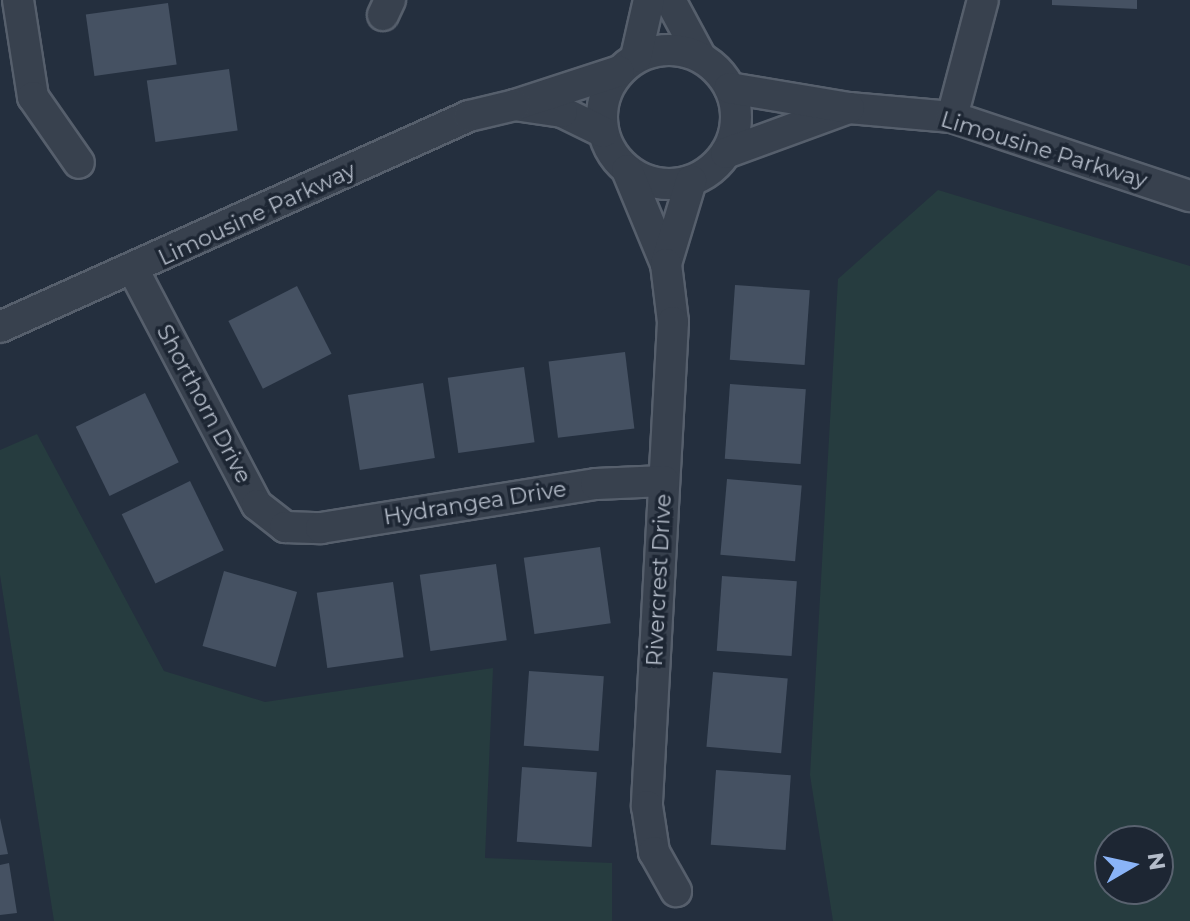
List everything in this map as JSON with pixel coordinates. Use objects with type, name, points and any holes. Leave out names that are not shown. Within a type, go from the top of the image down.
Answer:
[{"type":"street","points":[[18,0],[33,97],[79,163]]},
{"type":"street","points":[[649,0],[628,64],[607,89],[603,132],[627,170],[669,185],[691,181],[726,153],[735,132],[730,88],[700,56],[670,0]]},
{"type":"street","points":[[952,117],[983,0]]},
{"type":"street","points":[[628,64],[657,50],[700,56]]},
{"type":"street","name":"Limousine Parkway","points":[[0,327],[134,271],[469,116],[515,105],[628,64]]},
{"type":"street","name":"Limousine Parkway","points":[[730,88],[849,108],[952,117],[1190,196]]},
{"type":"street","name":"Limousine Parkway","points":[[515,105],[562,112],[603,132]]},
{"type":"street","name":"Limousine Parkway","points":[[726,153],[849,108]]},
{"type":"street","name":"Rivercrest Drive","points":[[627,170],[666,264],[673,322],[647,806],[654,852],[676,891]]},
{"type":"street","name":"Rivercrest Drive","points":[[666,264],[691,181]]},
{"type":"street","name":"Shorthorn Drive","points":[[134,271],[257,505],[285,527]]},
{"type":"street","name":"Hydrangea Drive","points":[[285,527],[321,528],[596,484],[664,481]]},
{"type":"green space","points":[[938,190],[1190,266],[1190,921],[833,921],[810,775],[838,279]]},
{"type":"green space","points":[[37,434],[164,671],[265,702],[493,668],[485,858],[612,863],[612,921],[54,921],[0,575],[0,450]]},
{"type":"building","points":[[1052,0],[1137,0],[1137,9],[1052,5]]},
{"type":"building","points":[[168,3],[177,64],[94,76],[86,15]]},
{"type":"building","points":[[229,69],[238,130],[155,142],[147,81]]},
{"type":"building","points":[[735,285],[810,290],[805,365],[730,360]]},
{"type":"building","points":[[297,286],[332,354],[263,389],[228,321]]},
{"type":"building","points":[[625,352],[634,428],[558,438],[549,361]]},
{"type":"building","points":[[524,367],[535,442],[458,453],[448,378]]},
{"type":"building","points":[[423,383],[435,458],[360,470],[348,395]]},
{"type":"building","points":[[730,384],[806,389],[801,464],[725,459]]},
{"type":"building","points":[[145,393],[179,462],[110,496],[76,427]]},
{"type":"building","points":[[727,479],[802,486],[795,561],[720,555]]},
{"type":"building","points":[[190,481],[224,550],[155,584],[122,514]]},
{"type":"building","points":[[600,547],[611,623],[534,634],[524,558]]},
{"type":"building","points":[[496,564],[507,640],[430,651],[420,575]]},
{"type":"building","points":[[224,571],[297,592],[276,667],[203,646]]},
{"type":"building","points":[[722,576],[797,581],[792,656],[717,651]]},
{"type":"building","points":[[393,582],[404,657],[327,668],[317,593]]},
{"type":"building","points":[[529,671],[604,676],[599,751],[524,746]]},
{"type":"building","points":[[713,672],[788,679],[781,753],[706,747]]},
{"type":"building","points":[[522,767],[597,772],[592,847],[517,842]]},
{"type":"building","points":[[716,770],[791,775],[786,850],[711,845]]},
{"type":"building","points":[[0,818],[8,854],[0,855]]},
{"type":"building","points":[[9,863],[17,913],[0,915],[0,865]]}]
